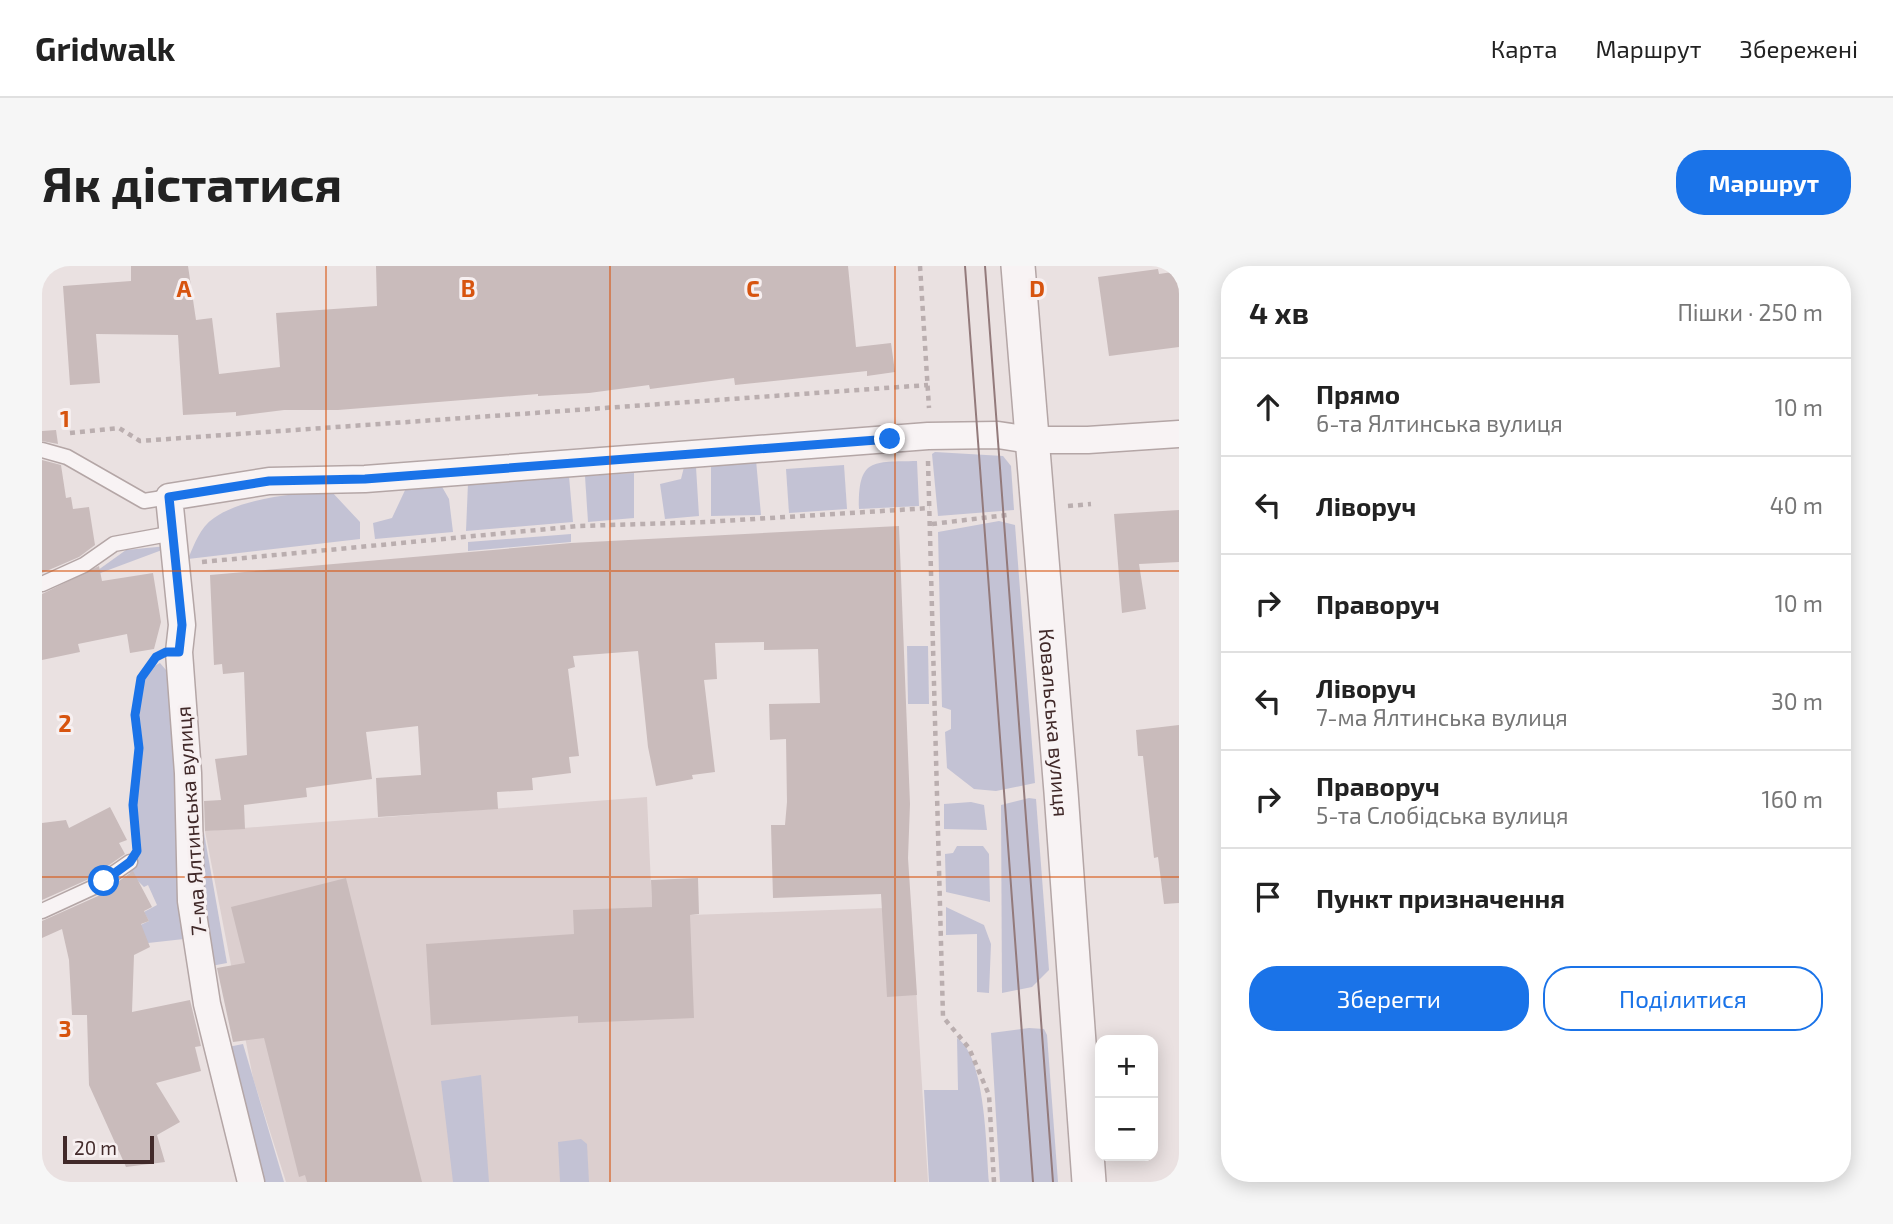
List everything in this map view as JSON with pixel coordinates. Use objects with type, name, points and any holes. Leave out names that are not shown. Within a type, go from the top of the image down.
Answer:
[{"type":"street","name":"Ковальська вулиця","points":[[1018,266],[1061,792],[1089,1182]]},
{"type":"street","points":[[169,497],[269,481],[365,479],[878,440],[998,435],[1031,439],[1088,440],[1179,434]]},
{"type":"street","name":"7-ма Ялтинська вулиця","points":[[169,497],[182,625],[179,652],[188,773],[190,876],[194,921],[207,1004],[251,1182]]},
{"type":"lane","points":[[42,450],[67,457],[144,501],[169,497]]},
{"type":"lane","points":[[42,584],[84,565],[114,544],[174,533]]},
{"type":"lane","points":[[42,911],[94,887],[130,862]]},
{"type":"path","points":[[920,266],[929,410]]},
{"type":"path","points":[[68,434],[119,428],[140,441],[928,385]]},
{"type":"path","points":[[927,450],[943,1017],[970,1048],[989,1095],[994,1182]]},
{"type":"path","points":[[177,565],[357,545],[579,526],[706,522],[930,509]]},
{"type":"path","points":[[130,862],[137,851],[133,805],[139,748],[135,715],[141,678],[156,657],[166,652],[179,652]]},
{"type":"shaded area","points":[[932,454],[1003,456],[1011,466],[1014,510],[938,516]]},
{"type":"shaded area","points":[[756,460],[761,515],[711,516],[711,466]]},
{"type":"shaded area","points":[[917,461],[919,506],[859,509],[861,480],[871,466],[879,463]]},
{"type":"shaded area","points":[[844,465],[847,509],[789,513],[786,469]]},
{"type":"shaded area","points":[[684,467],[696,467],[699,516],[665,519],[660,484],[681,479]]},
{"type":"shaded area","points":[[634,473],[634,518],[588,522],[585,476]]},
{"type":"shaded area","points":[[569,476],[573,522],[466,531],[468,483]]},
{"type":"shaded area","points":[[441,485],[449,499],[453,532],[375,539],[373,523],[392,518],[407,486]]},
{"type":"shaded area","points":[[331,491],[360,522],[360,539],[188,559],[205,526],[226,511],[254,501]]},
{"type":"shaded area","points":[[999,521],[1015,525],[1035,783],[996,791],[974,789],[947,768],[945,732],[951,729],[951,710],[942,707],[938,532]]},
{"type":"shaded area","points":[[571,534],[571,542],[468,551],[468,542]]},
{"type":"shaded area","points":[[167,546],[162,550],[87,578],[126,550]]},
{"type":"shaded area","points":[[907,646],[928,646],[929,704],[908,704]]},
{"type":"shaded area","points":[[160,663],[166,670],[180,732],[184,939],[148,943],[132,929],[149,921],[144,912],[157,905],[148,885],[144,887],[129,872],[135,863],[139,845],[135,795],[142,752],[141,691],[150,670]]},
{"type":"shaded area","points":[[647,797],[652,907],[691,915],[911,907],[928,1182],[286,1182],[253,1078],[205,831]]},
{"type":"shaded area","points":[[1029,798],[1036,799],[1049,970],[1032,987],[1002,993],[1001,805]]},
{"type":"shaded area","points":[[971,802],[984,805],[987,830],[944,829],[944,804]]},
{"type":"shaded area","points":[[198,833],[204,833],[227,963],[206,967]]},
{"type":"shaded area","points":[[957,846],[983,846],[989,854],[990,902],[946,892],[945,854],[953,853]]},
{"type":"shaded area","points":[[946,907],[984,925],[991,944],[989,993],[977,992],[977,934],[946,935]]},
{"type":"shaded area","points":[[1029,1028],[1044,1029],[1047,1035],[1058,1182],[1000,1182],[991,1033]]},
{"type":"shaded area","points":[[957,1038],[967,1048],[979,1083],[989,1182],[929,1182],[924,1090],[958,1090]]},
{"type":"shaded area","points":[[243,1044],[284,1182],[257,1182],[223,1048]]},
{"type":"shaded area","points":[[481,1075],[489,1182],[453,1182],[441,1081]]},
{"type":"shaded area","points":[[581,1139],[587,1144],[589,1182],[560,1182],[558,1142]]},
{"type":"building","points":[[131,266],[188,266],[196,320],[212,318],[219,374],[280,367],[276,313],[377,306],[376,266],[848,266],[856,347],[891,343],[895,372],[867,376],[867,371],[735,385],[734,378],[650,389],[649,385],[589,393],[538,394],[338,410],[284,410],[236,416],[236,412],[183,415],[178,335],[96,334],[100,383],[70,385],[63,286],[131,281]]},
{"type":"building","points":[[1158,269],[1159,274],[1179,271],[1179,347],[1109,356],[1098,277]]},
{"type":"building","points":[[56,430],[58,444],[42,441],[42,431]]},
{"type":"building","points":[[42,460],[61,465],[66,498],[71,497],[73,509],[89,507],[95,545],[79,557],[42,573]]},
{"type":"building","points":[[1179,510],[1179,562],[1139,564],[1146,609],[1122,613],[1114,514]]},
{"type":"building","points":[[899,526],[910,804],[908,858],[917,995],[887,997],[881,894],[773,898],[771,825],[785,825],[786,739],[770,740],[769,704],[820,703],[818,649],[764,650],[764,642],[715,643],[717,679],[704,680],[715,772],[692,775],[693,779],[656,786],[648,747],[638,651],[573,656],[575,667],[568,669],[579,756],[569,757],[571,773],[532,778],[533,790],[497,792],[498,809],[378,817],[376,778],[421,775],[418,726],[366,732],[372,779],[306,788],[307,797],[244,805],[245,829],[205,831],[204,801],[221,800],[215,759],[247,755],[244,672],[223,674],[222,664],[214,665],[210,575],[571,543]]},
{"type":"building","points":[[99,566],[102,581],[153,573],[161,622],[154,649],[130,653],[127,634],[78,644],[80,652],[42,660],[42,594]]},
{"type":"building","points":[[1179,725],[1179,903],[1164,904],[1158,857],[1154,858],[1143,756],[1138,756],[1136,730]]},
{"type":"building","points":[[110,807],[127,840],[119,843],[125,854],[89,879],[42,900],[42,823],[66,820],[69,828]]},
{"type":"building","points":[[133,871],[152,907],[144,911],[149,921],[141,924],[150,947],[134,955],[132,1012],[190,1000],[201,1046],[195,1047],[201,1071],[156,1083],[180,1122],[157,1135],[165,1162],[126,1167],[89,1085],[87,1015],[72,1015],[69,960],[62,929],[42,938],[42,921],[98,896]]},
{"type":"building","points":[[346,878],[422,1182],[307,1182],[305,1175],[299,1177],[264,1038],[233,1042],[217,968],[245,963],[231,907]]},
{"type":"building","points":[[698,878],[699,914],[690,915],[694,1018],[578,1023],[578,1016],[431,1025],[426,944],[574,934],[573,910],[652,907],[651,880]]},
{"type":"tram line","points":[[965,266],[1033,1182]]},
{"type":"tram line","points":[[985,266],[1053,1182]]},
{"type":"route","points":[[104,881],[130,862],[137,851],[133,805],[139,748],[135,715],[141,678],[156,657],[166,652],[179,652],[182,625],[169,497],[269,481],[365,479],[890,439]]}]
